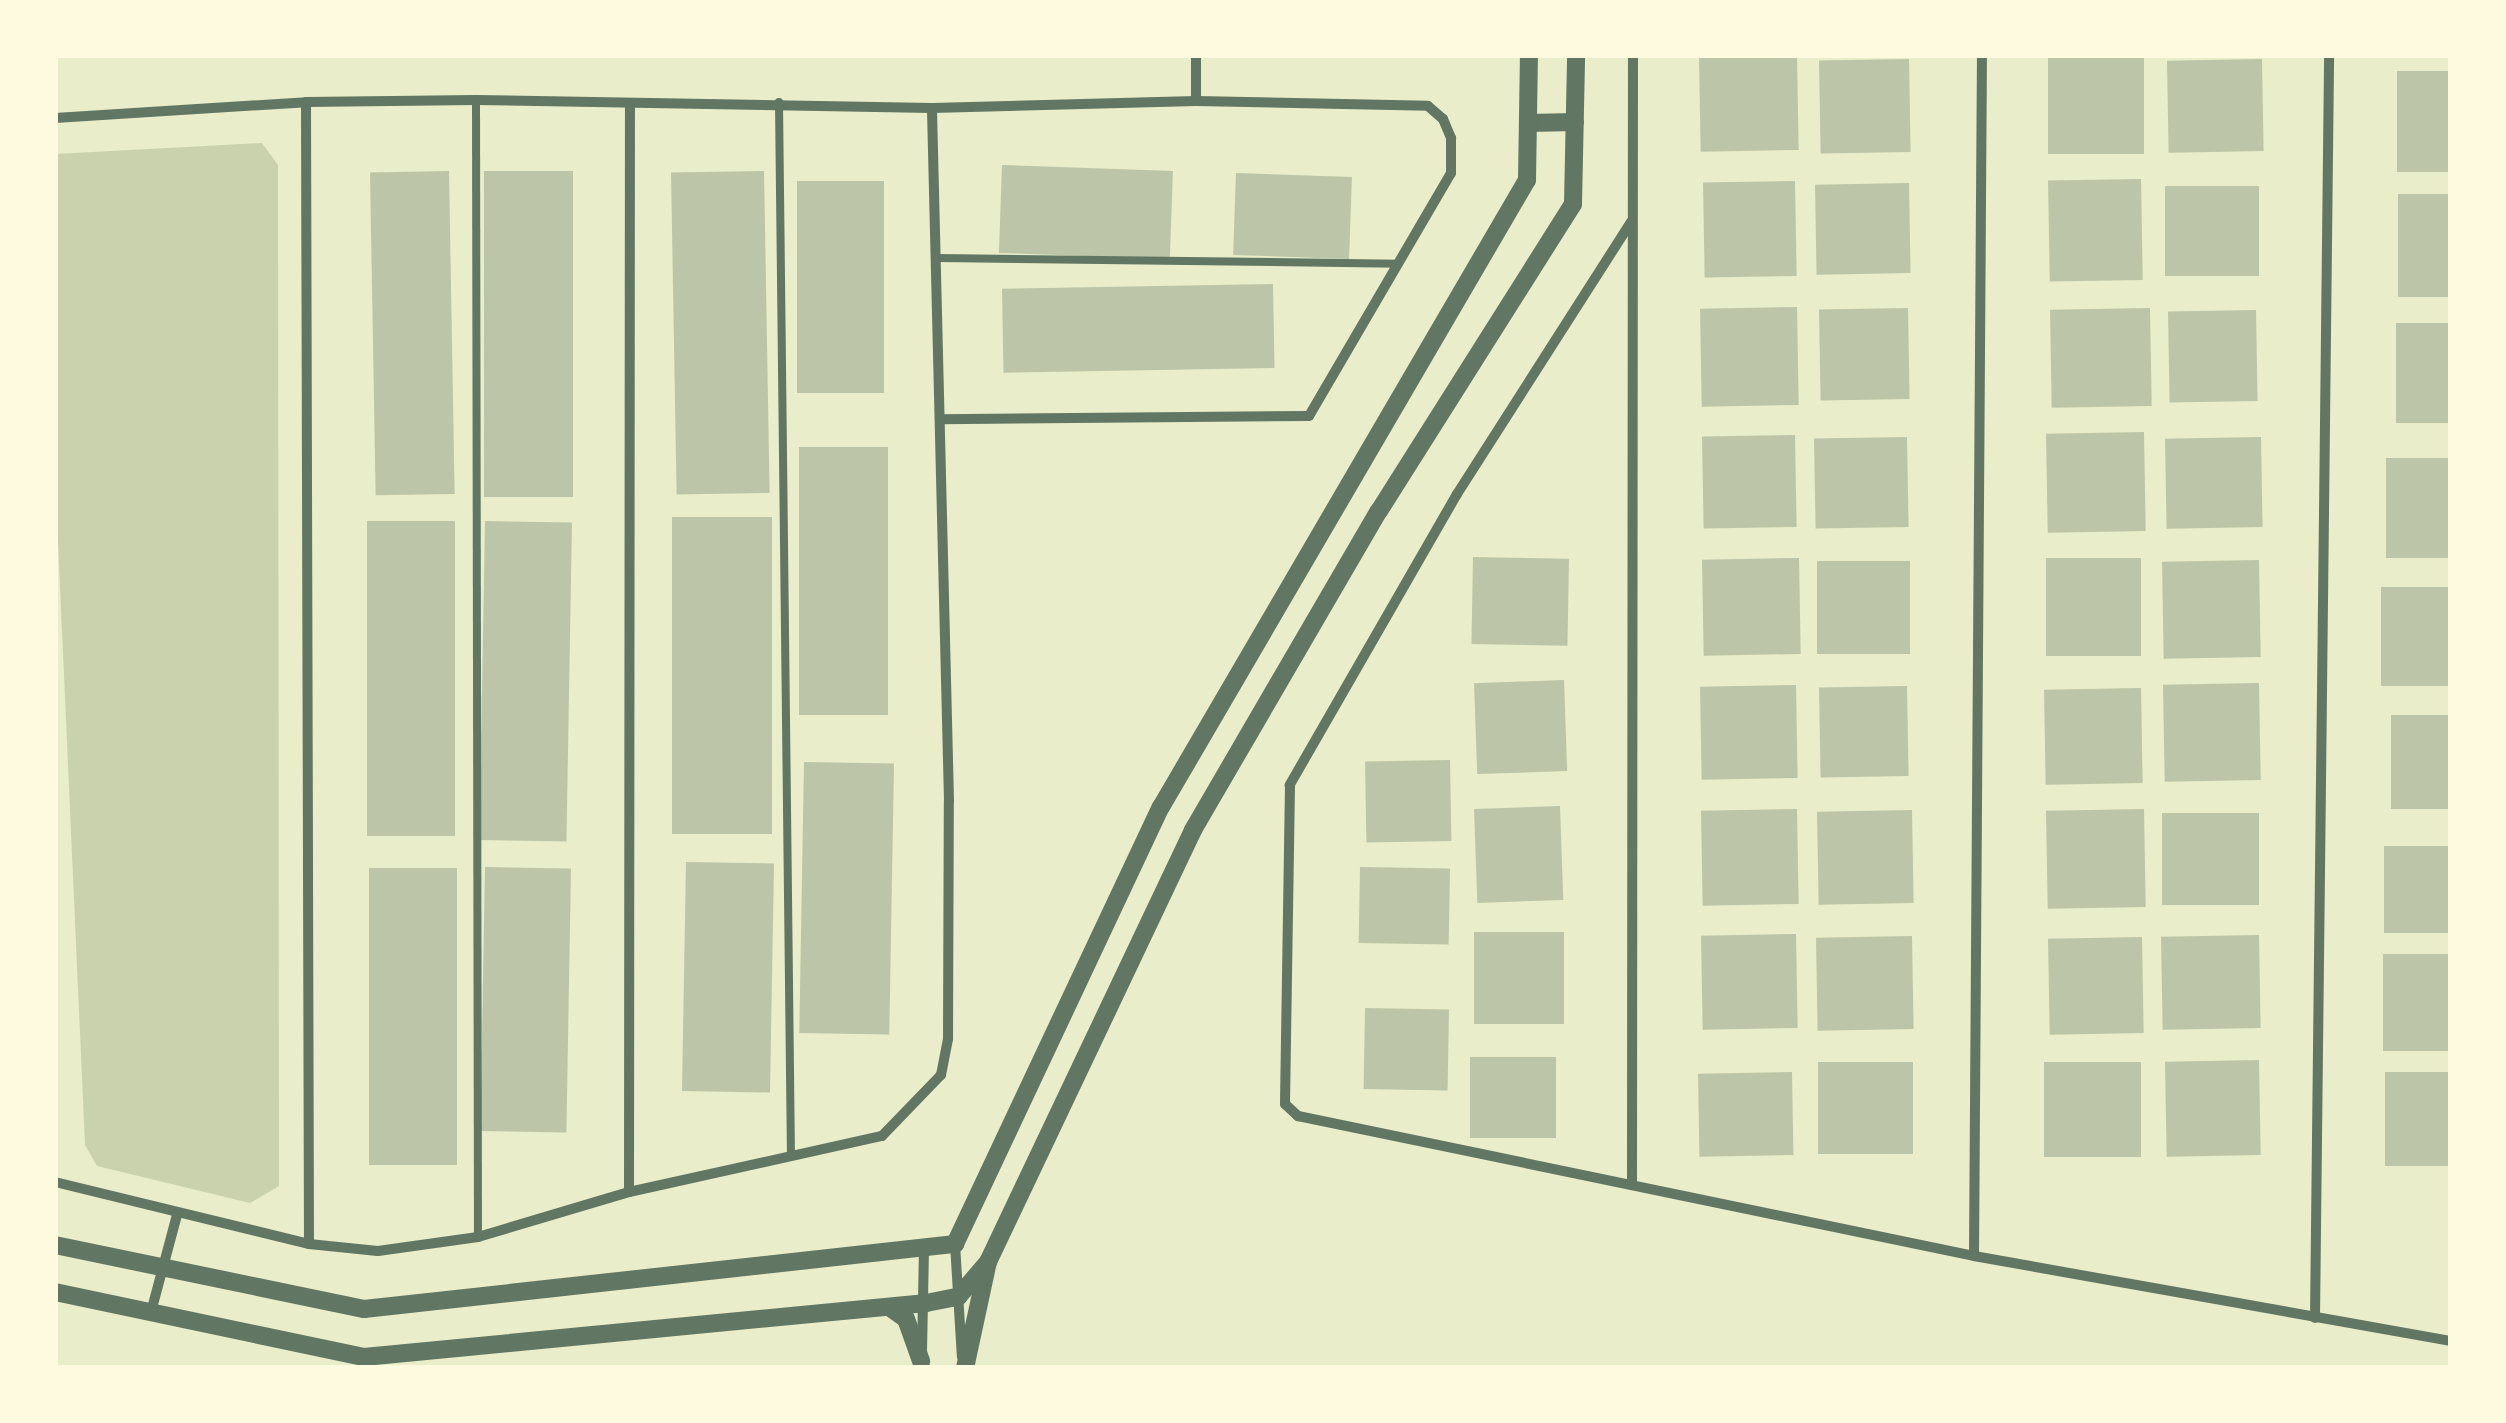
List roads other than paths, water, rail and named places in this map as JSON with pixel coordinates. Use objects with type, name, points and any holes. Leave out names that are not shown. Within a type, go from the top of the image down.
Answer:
[{"type":"street","points":[[1196,55],[1196,101]]},
{"type":"street","points":[[963,1368],[956,1244],[1161,807],[1528,180],[1530,55]]},
{"type":"street","points":[[963,1368],[988,1262],[1193,830],[1379,510],[1573,204],[1576,55]]},
{"type":"street","points":[[1632,1181],[1634,55]]},
{"type":"street","points":[[1974,1256],[1982,55]]},
{"type":"street","points":[[2315,1318],[2329,55]]},
{"type":"street","points":[[55,118],[306,102],[779,102],[932,108],[1196,101],[1428,106],[1442,120],[1453,157],[1402,264],[1309,416],[940,419]]},
{"type":"street","points":[[306,102],[309,1244]]},
{"type":"street","points":[[630,104],[630,1192]]},
{"type":"street","points":[[55,1182],[176,1215],[309,1244],[378,1251],[478,1237],[630,1192],[882,1136],[941,1075],[948,1039],[938,258],[932,108]]},
{"type":"street","points":[[1528,123],[1575,122]]},
{"type":"street","points":[[1631,222],[1458,494],[1290,785],[1285,1104],[1298,1116],[1632,1181],[1974,1256],[2451,1341]]},
{"type":"street","points":[[152,1312],[176,1215]]},
{"type":"street","points":[[55,1245],[364,1309],[956,1244]]},
{"type":"street","points":[[921,1364],[926,1303],[924,1248]]},
{"type":"street","points":[[55,1292],[364,1358],[926,1303],[958,1297],[988,1262]]},
{"type":"street","points":[[889,1307],[906,1319],[921,1364]]},
{"type":"lane","points":[[476,100],[478,1237]]},
{"type":"lane","points":[[779,102],[791,1156]]},
{"type":"lane","points":[[938,258],[1402,264]]}]
